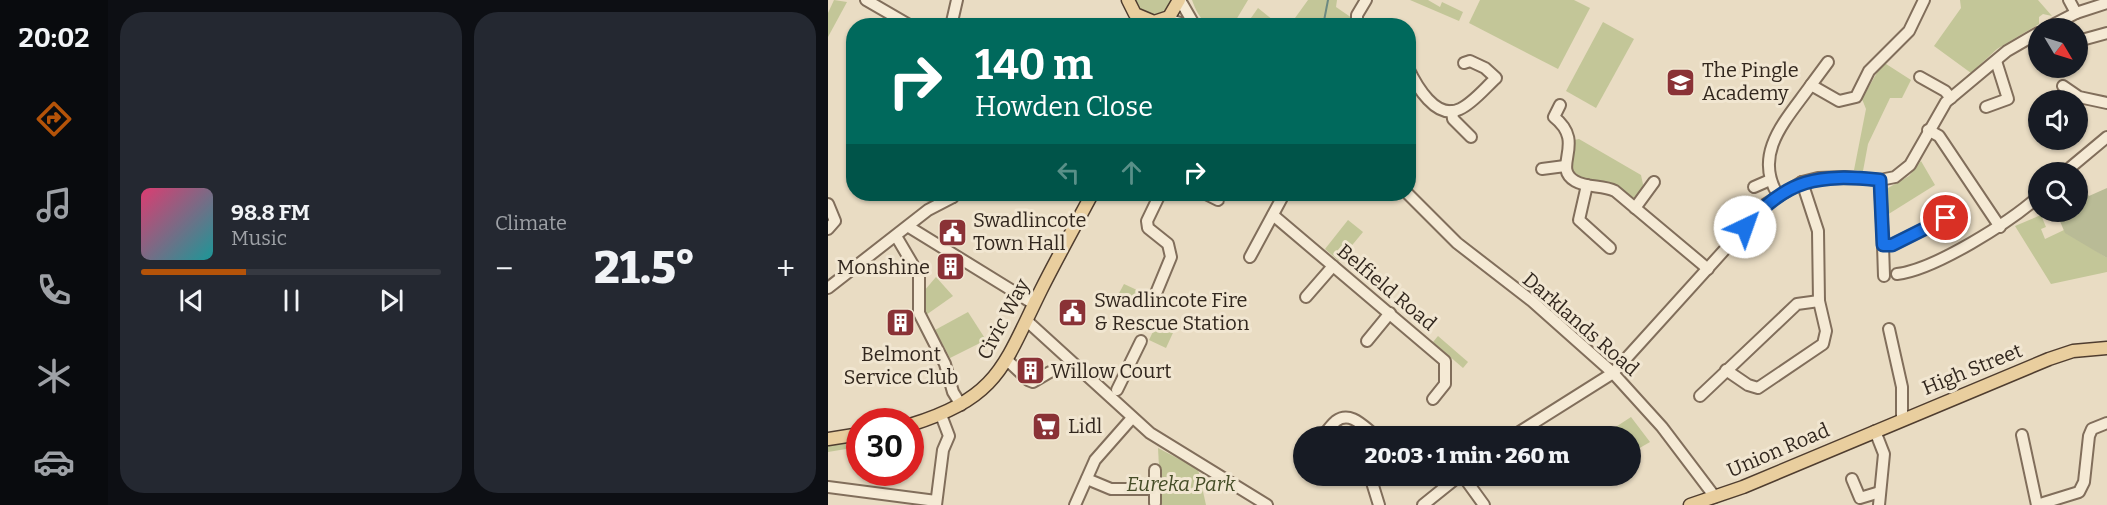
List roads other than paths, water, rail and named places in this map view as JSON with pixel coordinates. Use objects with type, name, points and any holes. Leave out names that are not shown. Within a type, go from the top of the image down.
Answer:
[{"type":"main road","points":[[1166,18],[1176,9],[1180,0]]},
{"type":"main road","name":"Civic Way","points":[[924,420],[961,405],[990,382],[1007,360],[1088,201]]},
{"type":"main road","name":"High Street","points":[[1856,438],[2061,355],[2107,348]]},
{"type":"main road","points":[[828,439],[846,436]]},
{"type":"main road","name":"Union Road","points":[[1690,505],[1708,501],[1856,438]]},
{"type":"street","points":[[866,0],[897,18]]},
{"type":"street","points":[[953,18],[957,0]]},
{"type":"street","points":[[1180,0],[1189,18]]},
{"type":"street","points":[[1357,18],[1366,0]]},
{"type":"street","points":[[1811,85],[1839,101],[1856,98],[1869,70],[1909,31],[1924,0]]},
{"type":"street","points":[[2069,0],[2076,13]]},
{"type":"street","points":[[2067,18],[2107,3]]},
{"type":"street","points":[[2088,38],[2107,33]]},
{"type":"street","points":[[1530,426],[1613,373],[1766,204],[1802,182],[1845,177],[1880,180],[1895,177],[1910,165],[1928,130],[1951,98],[2017,44],[2028,38]]},
{"type":"street","points":[[1416,81],[1426,97],[1443,109],[1452,111],[1464,107],[1496,78],[1478,63],[1470,61],[1464,63]]},
{"type":"street","points":[[1986,107],[2008,99],[1996,61]]},
{"type":"street","points":[[1778,195],[1770,180],[1767,157],[1773,144],[1828,62]]},
{"type":"street","points":[[1920,77],[1945,91],[1951,98]]},
{"type":"street","points":[[2063,86],[2079,97],[2107,103]]},
{"type":"street","points":[[1560,105],[1554,117],[1566,126],[1569,136],[1565,166],[1575,181],[1587,185],[1605,186],[1616,191],[1708,268]]},
{"type":"street","points":[[1452,111],[1454,119],[1471,137]]},
{"type":"street","points":[[1928,130],[1939,136],[2000,227]]},
{"type":"street","points":[[2077,162],[2107,137]]},
{"type":"street","points":[[1542,169],[1565,166]]},
{"type":"street","points":[[1754,187],[1770,180]]},
{"type":"street","points":[[1880,180],[1884,276]]},
{"type":"street","points":[[1635,208],[1653,182]]},
{"type":"street","points":[[1726,370],[1748,385],[1758,388],[1823,344],[1826,331],[1819,301],[1818,231],[1802,182]]},
{"type":"street","points":[[1587,185],[1579,220],[1610,248]]},
{"type":"street","points":[[828,288],[928,210],[944,201]]},
{"type":"street","points":[[1152,303],[1171,257],[1168,244],[1148,228],[1147,222],[1157,201]]},
{"type":"street","points":[[1250,257],[1280,201]]},
{"type":"street","name":"Darklands Road","points":[[1415,201],[1457,243],[1532,301],[1613,373],[1662,427],[1706,481],[1708,501]]},
{"type":"street","points":[[1897,274],[1923,268],[2000,227],[2028,205]]},
{"type":"street","points":[[828,228],[836,221],[831,209]]},
{"type":"street","name":"Belfield Road","points":[[1273,215],[1445,361],[1445,384],[1432,399]]},
{"type":"street","points":[[1883,245],[1892,245],[1946,218]]},
{"type":"street","points":[[909,227],[1034,304]]},
{"type":"street","points":[[897,236],[919,275],[920,313],[945,363],[953,392],[961,405]]},
{"type":"street","points":[[1306,297],[1333,266]]},
{"type":"street","points":[[1700,396],[1797,304],[1819,301]]},
{"type":"street","points":[[1367,341],[1390,314]]},
{"type":"street","points":[[1027,321],[1150,433],[1267,505]]},
{"type":"street","points":[[1889,329],[1902,387],[1902,419]]},
{"type":"street","points":[[1117,390],[1141,341]]},
{"type":"street","points":[[1007,360],[1033,382],[1050,372]]},
{"type":"street","points":[[828,487],[936,503],[943,450],[949,436],[940,415]]},
{"type":"street","points":[[1075,505],[1103,450],[1132,418]]},
{"type":"street","points":[[1331,426],[1336,421],[1345,418],[1355,419],[1364,426]]},
{"type":"street","points":[[2022,435],[2037,505],[2079,492],[2084,482],[2089,436],[2092,429],[2107,423]]},
{"type":"street","points":[[1875,431],[1884,454],[1879,505]]},
{"type":"street","points":[[1155,470],[1155,503]]},
{"type":"street","points":[[1087,479],[1111,489],[1155,489]]},
{"type":"street","points":[[1852,479],[1860,498],[1880,492]]},
{"type":"street","points":[[1373,486],[1379,505]]},
{"type":"street","points":[[1423,505],[1448,486]]},
{"type":"street","points":[[1469,486],[1484,505]]},
{"type":"waterway","points":[[1325,18],[1328,0]]},
{"type":"place","name":"The Pingle Academy","points":[[1681,82]]},
{"type":"place","name":"Swadlincote Town Hall","points":[[952,232]]},
{"type":"place","name":"Monshine","points":[[951,267]]},
{"type":"place","name":"Swadlincote Fire & Rescue Station","points":[[1073,312]]},
{"type":"place","name":"Belmont Service Club","points":[[901,323]]},
{"type":"place","name":"Willow Court","points":[[1030,371]]},
{"type":"place","name":"Lidl","points":[[1047,426]]},
{"type":"park label","name":"Eureka Park","points":[[1181,484]]}]
